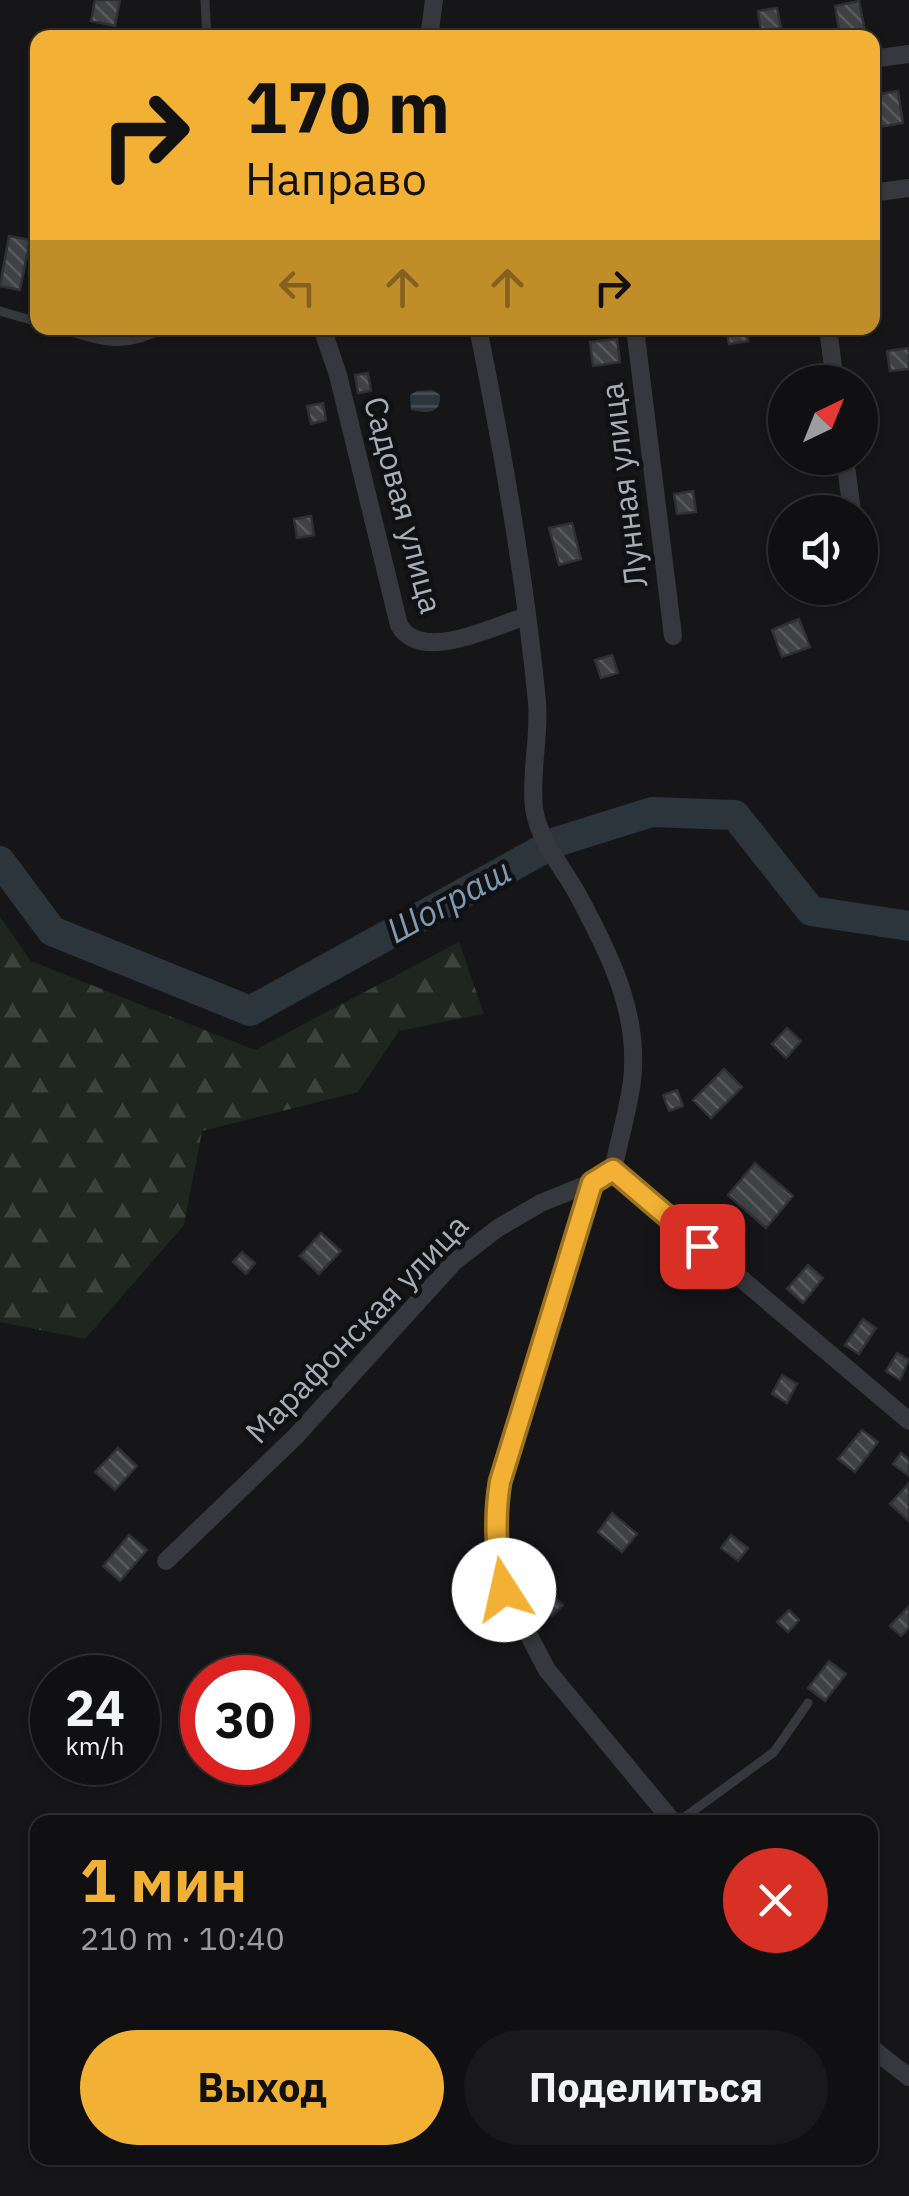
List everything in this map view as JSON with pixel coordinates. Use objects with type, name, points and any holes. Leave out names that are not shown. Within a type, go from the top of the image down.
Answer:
[{"type":"street","points":[[430,30],[434,0]]},
{"type":"street","points":[[880,58],[909,54]]},
{"type":"street","points":[[880,191],[909,188]]},
{"type":"street","name":"Садовая улица","points":[[324,335],[338,374],[404,635],[426,643],[455,640],[527,616]]},
{"type":"street","points":[[479,335],[527,616],[537,707],[534,807],[554,859],[574,886],[612,960],[630,1016],[632,1080],[613,1170],[909,1422]]},
{"type":"street","name":"Лунная улица","points":[[636,335],[673,636]]},
{"type":"street","points":[[829,335],[833,365]]},
{"type":"street","name":"Марафонская улица","points":[[166,1562],[296,1436],[454,1262],[498,1228],[541,1203],[592,1183],[613,1170]]},
{"type":"street","points":[[592,1183],[510,1441],[495,1517],[496,1550],[504,1590],[547,1670],[669,1815]]},
{"type":"street","points":[[878,2054],[909,2077]]},
{"type":"lane","points":[[205,0],[206,30]]},
{"type":"lane","points":[[0,312],[30,320]]},
{"type":"lane","points":[[82,335],[111,343],[140,341],[151,335]]},
{"type":"lane","points":[[685,1815],[774,1752],[808,1703]]},
{"type":"green space","points":[[0,917],[31,961],[255,1050],[459,942],[484,1014],[399,1031],[358,1092],[202,1131],[184,1225],[85,1339],[0,1322]]},
{"type":"shaded area","points":[[433,390],[440,395],[435,409],[411,410],[410,395]]},
{"type":"building","points":[[95,0],[120,0],[115,26],[91,21]]},
{"type":"building","points":[[859,1],[865,30],[839,30],[835,6]]},
{"type":"building","points":[[777,8],[781,28],[761,30],[758,11]]},
{"type":"building","points":[[898,91],[903,123],[880,127],[880,94]]},
{"type":"building","points":[[9,236],[30,240],[20,290],[0,286]]},
{"type":"building","points":[[727,335],[747,335],[748,341],[729,344]]},
{"type":"building","points":[[617,339],[620,362],[593,366],[590,342]]},
{"type":"building","points":[[909,348],[909,369],[890,371],[887,351]]},
{"type":"building","points":[[368,373],[371,391],[358,393],[355,375]]},
{"type":"building","points":[[323,403],[326,420],[311,424],[307,406]]},
{"type":"building","points":[[693,491],[696,512],[677,514],[674,494]]},
{"type":"building","points":[[311,516],[314,535],[297,538],[294,519]]},
{"type":"building","points":[[572,523],[581,559],[559,565],[549,528]]},
{"type":"building","points":[[799,619],[810,647],[782,657],[772,630]]},
{"type":"building","points":[[612,655],[618,673],[601,678],[595,660]]},
{"type":"building","points":[[787,1028],[801,1041],[786,1058],[772,1044]]},
{"type":"building","points":[[724,1069],[742,1087],[711,1118],[693,1100]]},
{"type":"building","points":[[677,1090],[683,1106],[669,1111],[663,1095]]},
{"type":"building","points":[[755,1163],[793,1196],[766,1228],[728,1195]]},
{"type":"building","points":[[321,1233],[341,1251],[319,1274],[300,1256]]},
{"type":"building","points":[[242,1252],[255,1263],[246,1274],[233,1262]]},
{"type":"building","points":[[808,1265],[823,1278],[803,1303],[787,1289]]},
{"type":"building","points":[[863,1319],[876,1328],[859,1354],[845,1345]]},
{"type":"building","points":[[897,1353],[909,1360],[900,1380],[886,1371]]},
{"type":"building","points":[[782,1375],[797,1384],[787,1403],[772,1394]]},
{"type":"building","points":[[862,1430],[878,1442],[855,1472],[838,1459]]},
{"type":"building","points":[[118,1448],[137,1466],[115,1490],[95,1472]]},
{"type":"building","points":[[901,1453],[909,1460],[909,1476],[893,1464]]},
{"type":"building","points":[[909,1483],[909,1521],[890,1504]]},
{"type":"building","points":[[612,1513],[637,1534],[622,1552],[598,1532]]},
{"type":"building","points":[[129,1535],[147,1550],[120,1581],[103,1566]]},
{"type":"building","points":[[731,1535],[748,1548],[738,1561],[721,1548]]},
{"type":"building","points":[[550,1593],[563,1605],[552,1616],[539,1604]]},
{"type":"building","points":[[909,1606],[909,1628],[901,1636],[890,1626]]},
{"type":"building","points":[[789,1610],[799,1620],[788,1632],[777,1622]]},
{"type":"building","points":[[829,1661],[846,1674],[825,1701],[808,1688]]},
{"type":"waterway","name":"Шограш","points":[[0,861],[52,931],[250,1011],[556,842],[652,812],[735,815],[811,911],[909,926]]},
{"type":"route","points":[[504,1590],[496,1550],[500,1482],[592,1183],[613,1170],[702,1246]]}]
